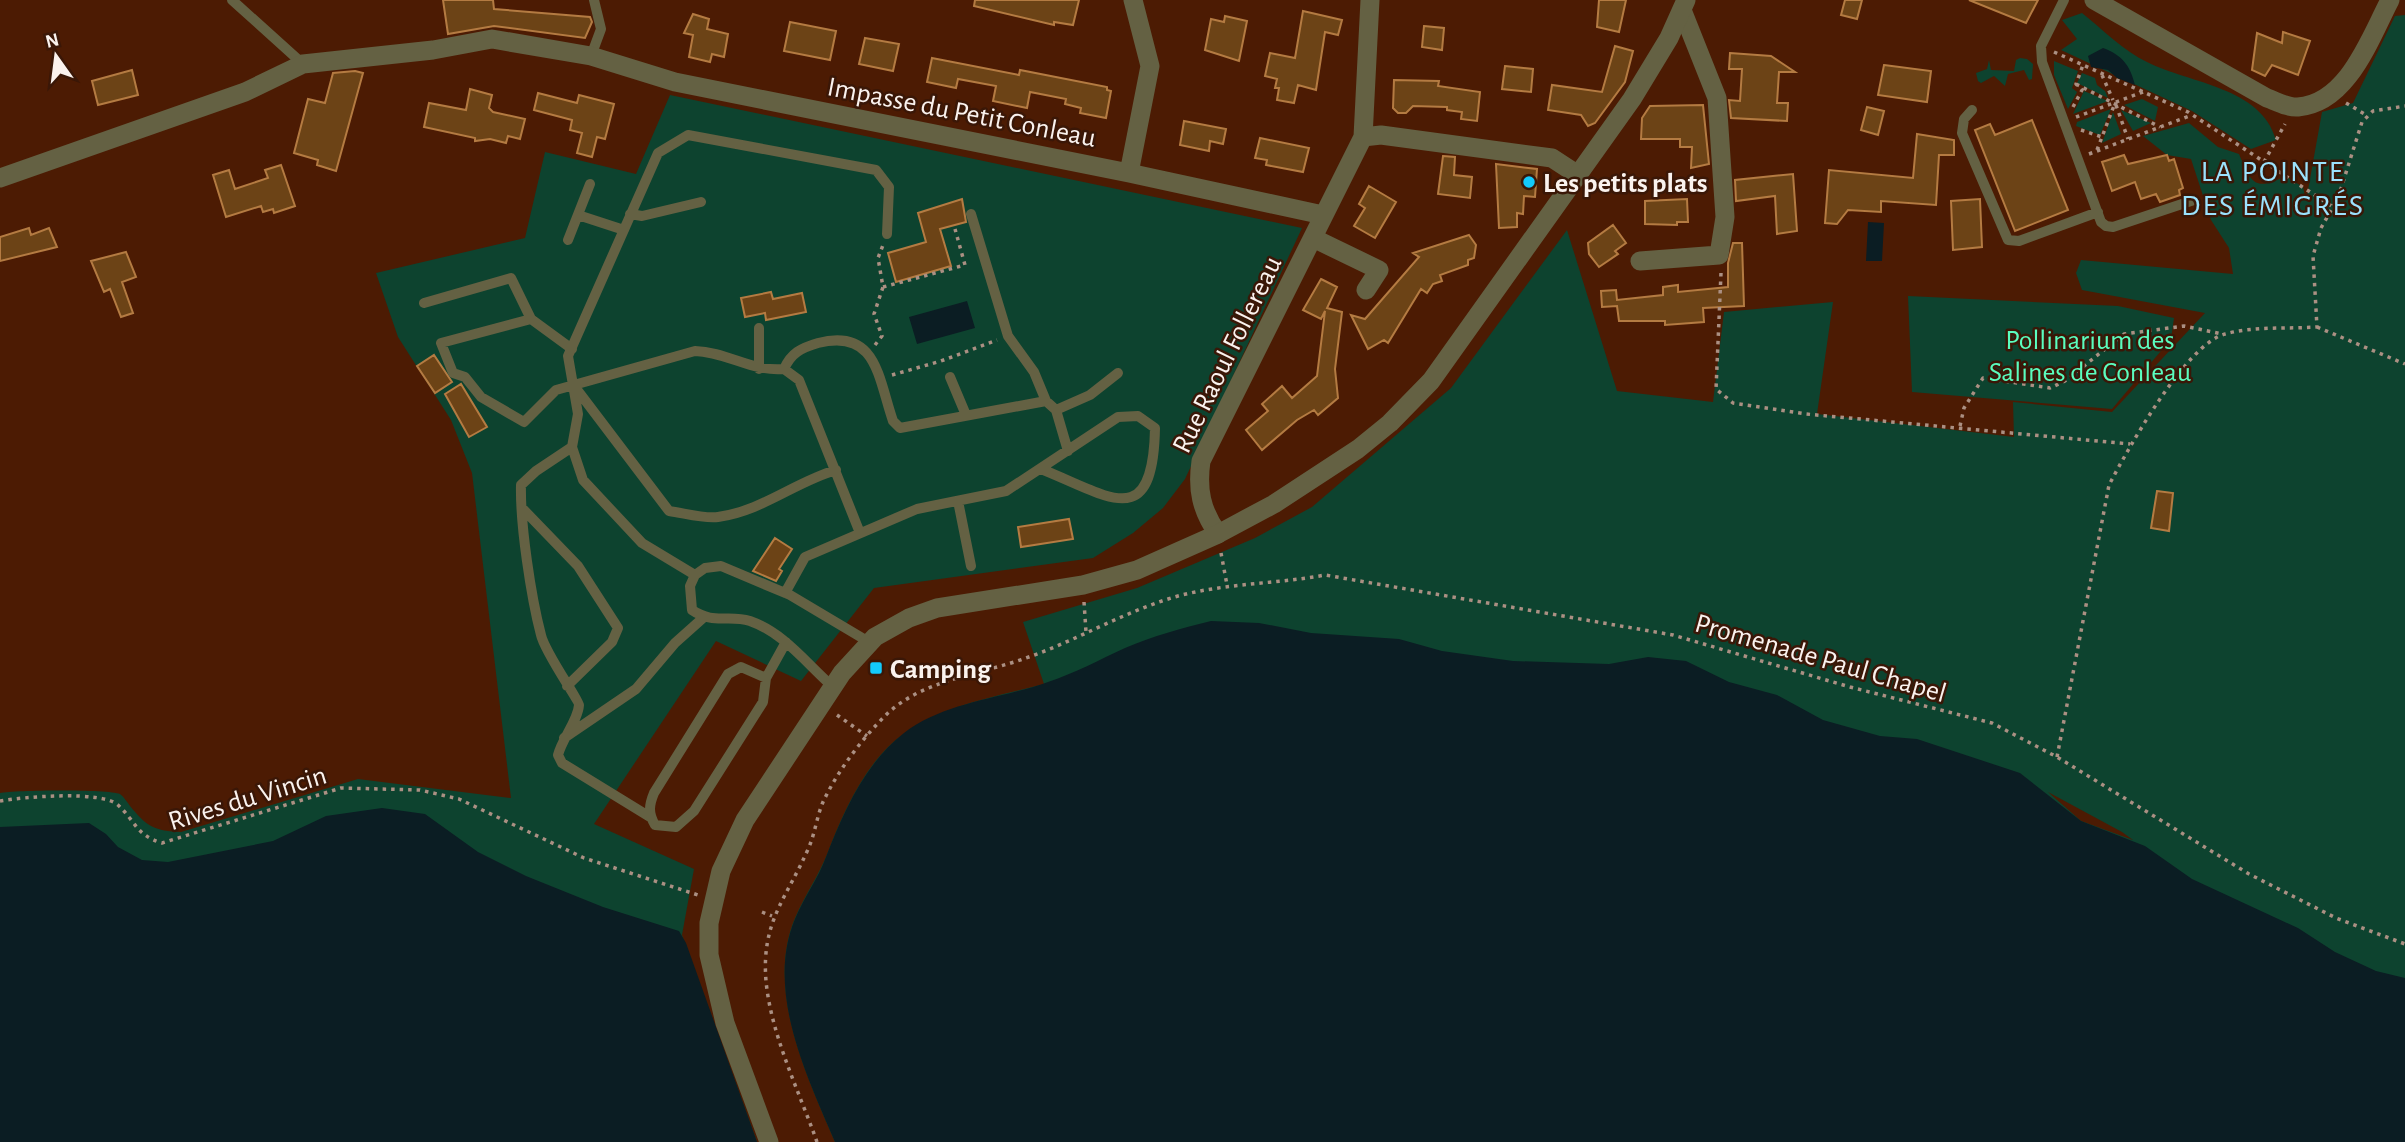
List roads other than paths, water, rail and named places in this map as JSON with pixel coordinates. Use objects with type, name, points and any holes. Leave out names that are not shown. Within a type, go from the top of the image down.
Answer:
[{"type":"street","points":[[1129,173],[1150,66],[1133,0]]},
{"type":"street","name":"Rue Raoul Follereau","points":[[1218,534],[1202,504],[1198,486],[1200,461],[1363,137],[1370,0]]},
{"type":"street","points":[[2094,0],[2267,98],[2295,107],[2313,104],[2332,94],[2358,60],[2390,0]]},
{"type":"street","points":[[769,1142],[725,1023],[713,978],[709,923],[721,871],[746,820],[832,686],[869,642],[898,623],[937,608],[1083,584],[1137,570],[1218,534],[1275,504],[1390,423],[1431,381],[1632,99],[1684,5]]},
{"type":"street","points":[[1640,261],[1720,255],[1725,217],[1717,97],[1684,5]]},
{"type":"street","name":"Impasse du Petit Conleau","points":[[0,178],[245,92],[303,64],[433,50],[492,39],[591,56],[675,82],[1324,215]]},
{"type":"street","points":[[1363,137],[1381,135],[1552,158],[1578,175]]},
{"type":"street","name":"Rue Raoul Follereau","points":[[1313,238],[1379,270],[1366,290]]},
{"type":"lane","points":[[232,0],[303,64]]},
{"type":"lane","points":[[591,56],[601,29],[594,0]]},
{"type":"lane","points":[[2064,0],[2041,46],[2042,62],[2098,212],[2106,226],[2113,227],[2194,200]]},
{"type":"lane","points":[[1972,110],[1964,119],[1962,133],[2008,240],[2019,240],[2098,212]]},
{"type":"lane","points":[[695,575],[642,543],[583,480],[572,447],[578,414],[568,356],[657,153],[688,135],[876,170],[889,187],[887,234]]},
{"type":"lane","points":[[568,240],[590,184]]},
{"type":"lane","points":[[630,214],[642,216],[701,202]]},
{"type":"lane","points":[[971,214],[1008,336],[1034,372],[1046,401],[1056,410],[1068,451]]},
{"type":"lane","points":[[578,215],[624,230]]},
{"type":"lane","points":[[424,303],[511,278],[531,319],[572,349]]},
{"type":"lane","points":[[531,319],[441,343],[453,373],[465,377],[481,397],[524,422],[556,390],[695,351],[715,352],[759,369],[784,369],[799,380],[860,533]]},
{"type":"lane","points":[[759,328],[759,369]]},
{"type":"lane","points":[[784,369],[790,356],[818,343],[859,343],[868,351],[893,421],[900,428],[1046,401]]},
{"type":"lane","points":[[1056,410],[1090,395],[1118,373]]},
{"type":"lane","points":[[950,377],[966,415]]},
{"type":"lane","points":[[574,387],[669,511],[716,518],[761,506],[814,477],[836,470]]},
{"type":"lane","points":[[785,593],[805,557],[918,509],[1006,491],[1118,417],[1139,416],[1155,428],[1155,449],[1145,489],[1133,499],[1116,499],[1041,469]]},
{"type":"lane","points":[[572,447],[536,471],[522,485],[521,507],[541,635],[552,664],[578,699],[579,709],[562,740],[558,755],[562,763],[650,817],[655,825],[676,827],[694,811],[763,702],[766,678],[786,642]]},
{"type":"lane","points":[[958,501],[971,566]]},
{"type":"lane","points":[[521,507],[578,566],[618,628],[612,642],[567,686]]},
{"type":"lane","points":[[832,686],[786,642],[749,621],[703,618],[692,610],[690,586],[695,575],[705,568],[721,566],[785,593],[869,642]]},
{"type":"lane","points":[[562,740],[636,689],[675,643],[703,618]]},
{"type":"lane","points":[[650,817],[649,804],[654,793],[728,674],[740,667],[766,678]]},
{"type":"water","points":[[2103,48],[2124,62],[2135,85],[2117,78],[2108,70],[2091,67],[2088,56]]},
{"type":"water","points":[[1868,222],[1884,223],[1882,261],[1866,261]]},
{"type":"water","points":[[967,301],[975,328],[917,344],[909,317]]},
{"type":"water","points":[[1211,621],[1259,623],[1311,633],[1399,639],[1442,651],[1513,661],[1609,664],[1648,657],[1686,661],[1729,682],[1777,695],[1823,720],[1880,736],[1917,739],[2020,773],[2081,821],[2145,846],[2192,879],[2298,928],[2335,952],[2376,971],[2405,978],[2405,1142],[835,1142],[793,1033],[787,1004],[787,947],[795,919],[823,865],[848,806],[867,774],[890,745],[904,733],[937,714],[1048,682],[1146,640]]},
{"type":"water","points":[[382,808],[425,814],[478,852],[526,876],[603,907],[679,931],[686,943],[757,1142],[0,1142],[0,827],[89,823],[106,834],[118,847],[142,860],[168,862],[273,841],[326,816]]},
{"type":"place","name":"Les petits plats","points":[[1529,182]]},
{"type":"place","name":"Camping","points":[[876,668]]},
{"type":"district","name":"LA POINTE DES ÉMIGRÉS","points":[[2273,188]]},
{"type":"park label","name":"Pollinarium des Salines de Conleau","points":[[2090,355]]}]
